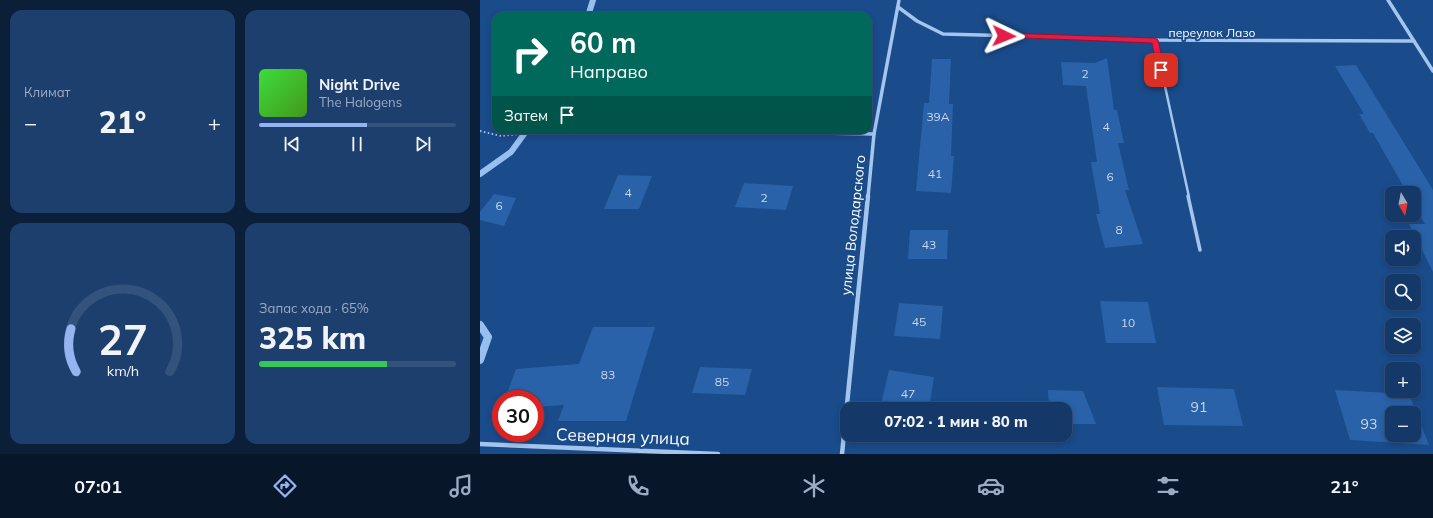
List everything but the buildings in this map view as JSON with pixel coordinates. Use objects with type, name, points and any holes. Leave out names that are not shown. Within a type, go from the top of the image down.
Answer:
[{"type":"street","name":"улица Володарского","points":[[842,454],[874,134],[899,0]]},
{"type":"street","points":[[1388,0],[1433,71]]},
{"type":"street","name":"переулок Лазо","points":[[898,7],[917,21],[943,34],[1155,40],[1414,41]]},
{"type":"street","name":"Северная улица","points":[[480,444],[718,454]]},
{"type":"lane","points":[[1155,40],[1200,250]]},
{"type":"path","points":[[480,132],[501,136],[517,134]]},
{"type":"waterway","points":[[589,12],[593,0]]},
{"type":"waterway","points":[[480,174],[511,152],[524,134]]},
{"type":"waterway","points":[[480,325],[488,337],[480,360]]},
{"type":"route","points":[[1004,36],[1155,40],[1161,70]]}]
